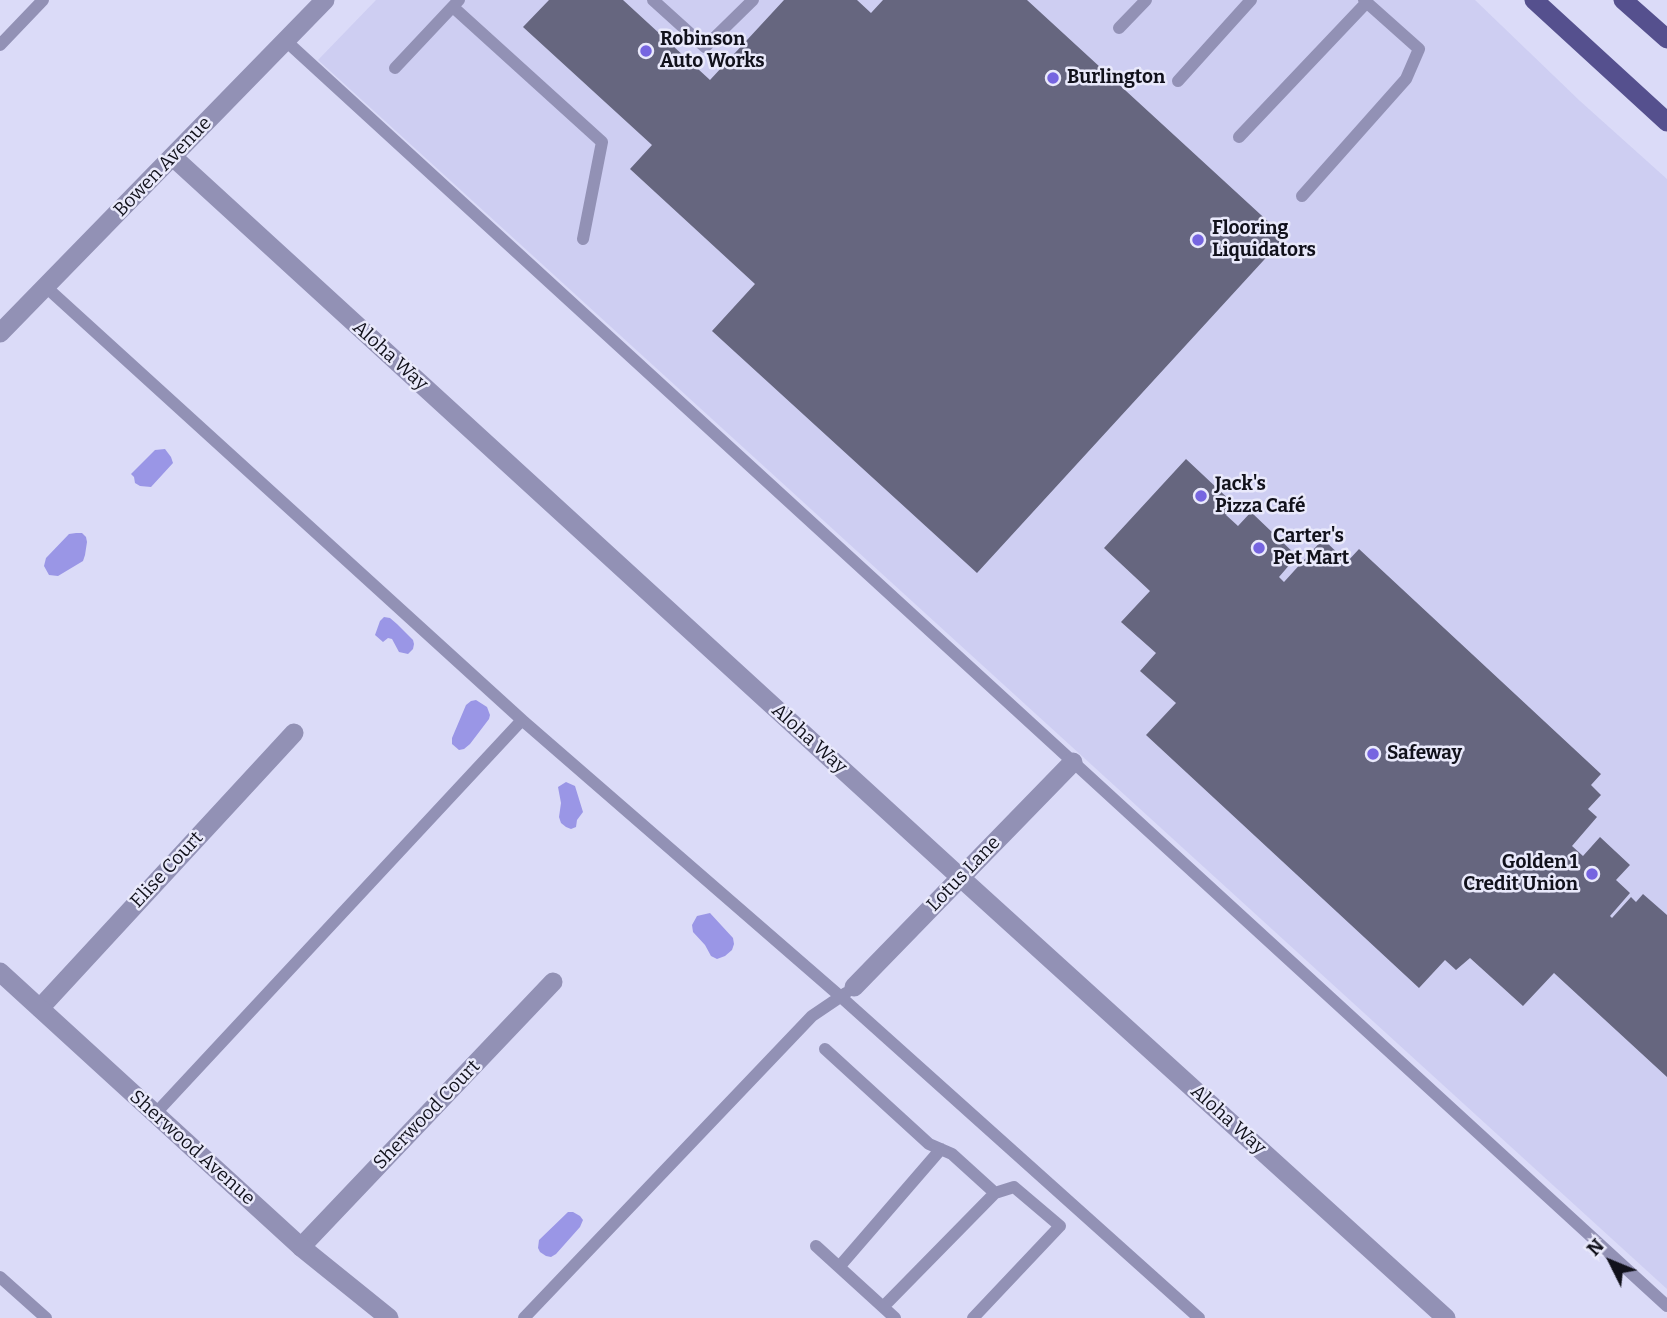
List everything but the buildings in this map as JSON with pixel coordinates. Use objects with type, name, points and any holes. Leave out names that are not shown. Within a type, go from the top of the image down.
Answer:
[{"type":"main road","points":[[1534,0],[1667,122]]},
{"type":"main road","points":[[1623,0],[1667,40]]},
{"type":"street","name":"Bowen Avenue","points":[[0,333],[325,0]]},
{"type":"street","name":"Aloha Way","points":[[173,158],[1446,1318]]},
{"type":"street","name":"Elise Court","points":[[40,1008],[294,733]]},
{"type":"street","name":"Lotus Lane","points":[[847,992],[1073,762]]},
{"type":"street","name":"Sherwood Avenue","points":[[0,972],[301,1247],[388,1318]]},
{"type":"street","name":"Sherwood Court","points":[[301,1247],[553,982]]},
{"type":"lane","points":[[0,45],[43,0]]},
{"type":"lane","points":[[653,0],[705,47],[753,0]]},
{"type":"lane","points":[[1119,28],[1146,0]]},
{"type":"lane","points":[[1178,81],[1251,0]]},
{"type":"lane","points":[[1239,137],[1365,1],[1419,49],[1406,79],[1302,195]]},
{"type":"lane","points":[[395,68],[456,3],[602,142],[583,239]]},
{"type":"lane","points":[[286,41],[1667,1306]]},
{"type":"lane","points":[[46,287],[522,720],[847,992],[1199,1318]]},
{"type":"lane","points":[[155,1114],[522,720]]},
{"type":"lane","points":[[524,1318],[812,1016],[847,992]]},
{"type":"lane","points":[[825,1049],[929,1144],[952,1154],[995,1193]]},
{"type":"lane","points":[[839,1268],[941,1149]]},
{"type":"lane","points":[[883,1307],[995,1193],[1014,1187],[1060,1226],[974,1318]]},
{"type":"lane","points":[[816,1246],[895,1318]]},
{"type":"lane","points":[[0,1277],[46,1318]]},
{"type":"shaded area","points":[[376,0],[1475,0],[1580,101],[1667,179],[1667,1289],[318,60]]},
{"type":"shaded area","points":[[165,449],[173,463],[151,487],[135,483],[131,474],[155,450]]},
{"type":"shaded area","points":[[82,533],[87,542],[83,561],[58,576],[49,575],[44,566],[46,558],[69,534]]},
{"type":"shaded area","points":[[384,617],[390,618],[413,640],[413,649],[408,654],[399,652],[392,639],[388,638],[383,642],[375,635]]},
{"type":"shaded area","points":[[476,700],[487,707],[489,719],[470,744],[459,750],[452,744],[452,738],[466,705]]},
{"type":"shaded area","points":[[566,782],[575,786],[583,812],[576,827],[571,829],[561,823],[559,817],[561,803],[558,787]]},
{"type":"shaded area","points":[[710,913],[733,938],[734,944],[732,950],[717,959],[711,956],[693,932],[692,925],[697,916]]},
{"type":"shaded area","points":[[568,1212],[580,1216],[583,1220],[580,1227],[556,1254],[546,1256],[538,1248],[539,1240]]},
{"type":"place","name":"Robinson Auto Works","points":[[646,51]]},
{"type":"place","name":"Burlington","points":[[1053,78]]},
{"type":"place","name":"Flooring Liquidators","points":[[1198,240]]},
{"type":"place","name":"Jack's Pizza Café","points":[[1201,496]]},
{"type":"place","name":"Carter's Pet Mart","points":[[1259,548]]},
{"type":"place","name":"Safeway","points":[[1373,754]]},
{"type":"place","name":"Golden 1 Credit Union","points":[[1592,874]]}]
